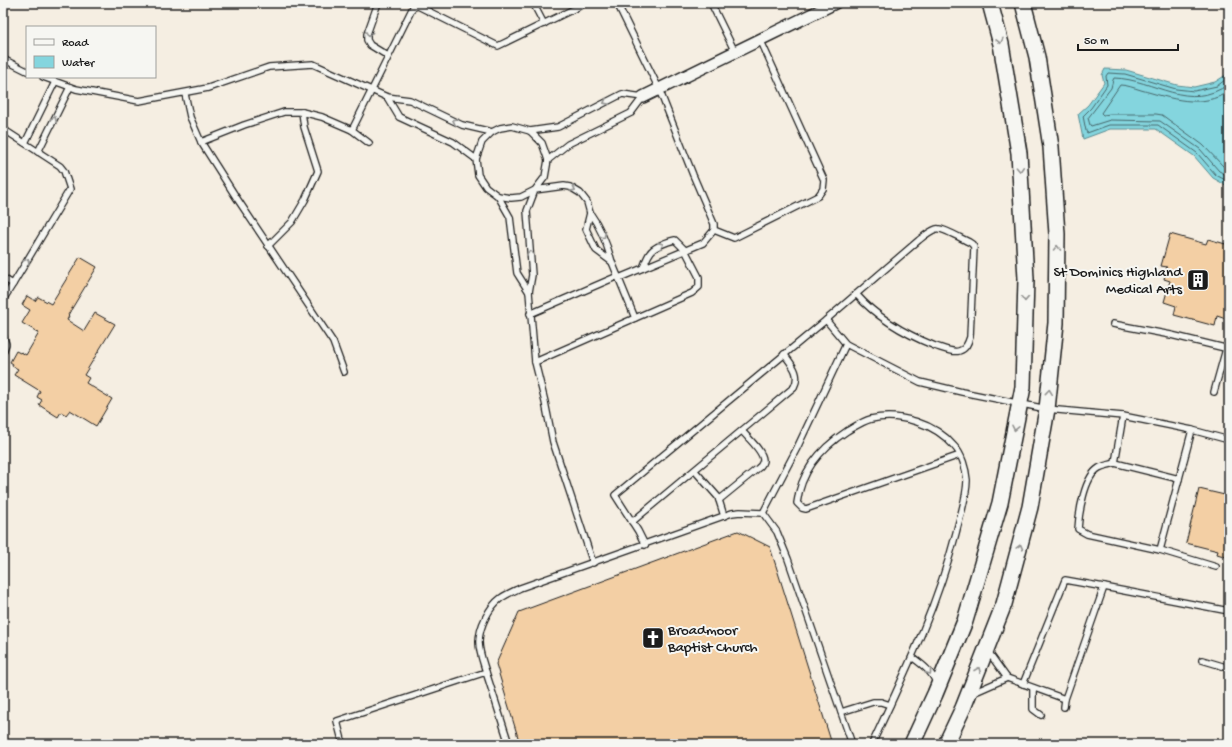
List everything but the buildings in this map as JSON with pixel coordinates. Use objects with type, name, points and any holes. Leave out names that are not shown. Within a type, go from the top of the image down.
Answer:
[{"type":"street","points":[[642,97],[834,3]]},
{"type":"street","points":[[912,744],[936,692],[965,621],[1000,503],[1023,387],[1026,279],[1019,153],[1001,44],[990,3]]},
{"type":"street","points":[[946,744],[969,695],[1004,604],[1030,507],[1047,409],[1056,323],[1057,234],[1051,147],[1037,57],[1024,3]]},
{"type":"lane","points":[[378,3],[367,40],[370,45],[388,56]]},
{"type":"lane","points":[[533,3],[544,24]]},
{"type":"lane","points":[[352,130],[412,5],[418,6],[498,46],[586,3]]},
{"type":"lane","points":[[530,314],[703,243],[714,230],[714,224],[659,89],[617,3]]},
{"type":"lane","points":[[711,3],[735,52]]},
{"type":"lane","points":[[714,230],[734,238],[818,196],[823,189],[824,180],[760,40]]},
{"type":"lane","points":[[3,59],[26,70]]},
{"type":"lane","points":[[45,78],[70,87],[139,102],[185,94],[208,88],[269,67],[313,64],[387,97],[410,100],[462,125],[492,132]]},
{"type":"lane","points":[[25,143],[55,82]]},
{"type":"lane","points":[[38,152],[70,87]]},
{"type":"lane","points":[[185,94],[190,118],[201,142],[268,246],[333,342],[344,372]]},
{"type":"lane","points":[[529,292],[518,273],[510,217],[498,196],[486,187],[478,175],[476,159],[482,142],[492,132],[500,128],[512,126],[530,130],[558,127],[622,94],[642,97],[631,113],[568,144],[548,160]]},
{"type":"lane","points":[[387,97],[399,117],[453,142],[476,159]]},
{"type":"lane","points":[[201,142],[244,125],[284,112],[302,112],[322,117],[352,130],[369,143]]},
{"type":"lane","points":[[268,246],[292,222],[305,200],[318,171],[304,127],[302,112]]},
{"type":"lane","points":[[3,129],[60,166],[64,171],[70,190],[3,300]]},
{"type":"lane","points":[[530,130],[542,143],[548,160],[545,177],[535,190],[527,211],[532,275],[529,292],[530,314],[535,362],[553,442],[593,563]]},
{"type":"lane","points":[[498,196],[511,198],[521,197],[535,190],[564,186],[570,187],[580,193],[587,202],[590,212],[597,222],[607,244],[612,262],[636,318]]},
{"type":"lane","points":[[590,212],[586,230],[596,250],[612,262]]},
{"type":"lane","points":[[645,545],[638,531],[615,495],[826,320],[856,294],[919,240],[935,229],[939,229],[969,242],[974,248],[970,337],[965,348],[960,351],[946,350],[899,330],[874,313],[856,294]]},
{"type":"lane","points":[[535,362],[692,293],[699,287],[699,277],[685,250],[675,240],[652,250],[649,253],[643,268]]},
{"type":"lane","points":[[3,278],[13,284]]},
{"type":"lane","points":[[826,320],[846,344],[920,382],[1047,409],[1123,416],[1192,430],[1229,440]]},
{"type":"lane","points":[[1113,324],[1171,335],[1227,349],[1214,392]]},
{"type":"lane","points":[[3,335],[6,344],[3,352]]},
{"type":"lane","points":[[763,513],[797,448],[846,344]]},
{"type":"lane","points":[[632,522],[794,387],[796,383],[796,372],[784,354]]},
{"type":"lane","points":[[1115,463],[1123,416]]},
{"type":"lane","points":[[872,744],[912,657],[929,616],[948,562],[965,495],[966,480],[960,455],[946,438],[926,426],[893,417],[870,419],[835,439],[824,449],[814,460],[801,485],[798,503],[802,508],[806,509],[960,455]]},
{"type":"lane","points":[[1160,550],[1192,430]]},
{"type":"lane","points":[[719,500],[762,465],[763,460],[760,452],[742,431]]},
{"type":"lane","points":[[1179,479],[1115,463],[1099,468],[1091,476],[1084,495],[1078,529],[1086,534],[1160,550],[1216,567]]},
{"type":"lane","points":[[695,471],[714,492],[719,500],[724,516]]},
{"type":"lane","points":[[509,744],[480,650],[480,632],[486,617],[500,599],[520,588],[724,516],[740,512],[763,513]]},
{"type":"lane","points":[[763,513],[777,532],[788,559],[852,744]]},
{"type":"lane","points":[[1024,684],[1065,580],[1229,611]]},
{"type":"lane","points":[[1064,707],[1065,699],[1104,588]]},
{"type":"lane","points":[[986,650],[1007,678],[1065,699]]},
{"type":"lane","points":[[912,657],[926,667],[932,674],[937,684],[936,692]]},
{"type":"lane","points":[[1202,660],[1229,668]]},
{"type":"lane","points":[[343,744],[337,721],[486,672]]},
{"type":"lane","points":[[969,695],[1007,678]]},
{"type":"lane","points":[[1033,688],[1033,709],[1041,715]]},
{"type":"lane","points":[[841,712],[873,702],[881,702],[890,705]]},
{"type":"water","points":[[1105,69],[1126,70],[1177,85],[1194,87],[1215,82],[1229,73],[1229,187],[1213,178],[1194,156],[1156,129],[1110,129],[1083,139],[1078,114],[1088,105],[1104,83],[1102,75]]},
{"type":"place","name":"St Dominics Highland Medical Arts","points":[[1198,280]]},
{"type":"place","name":"Broadmoor Baptist Church","points":[[653,638]]}]
